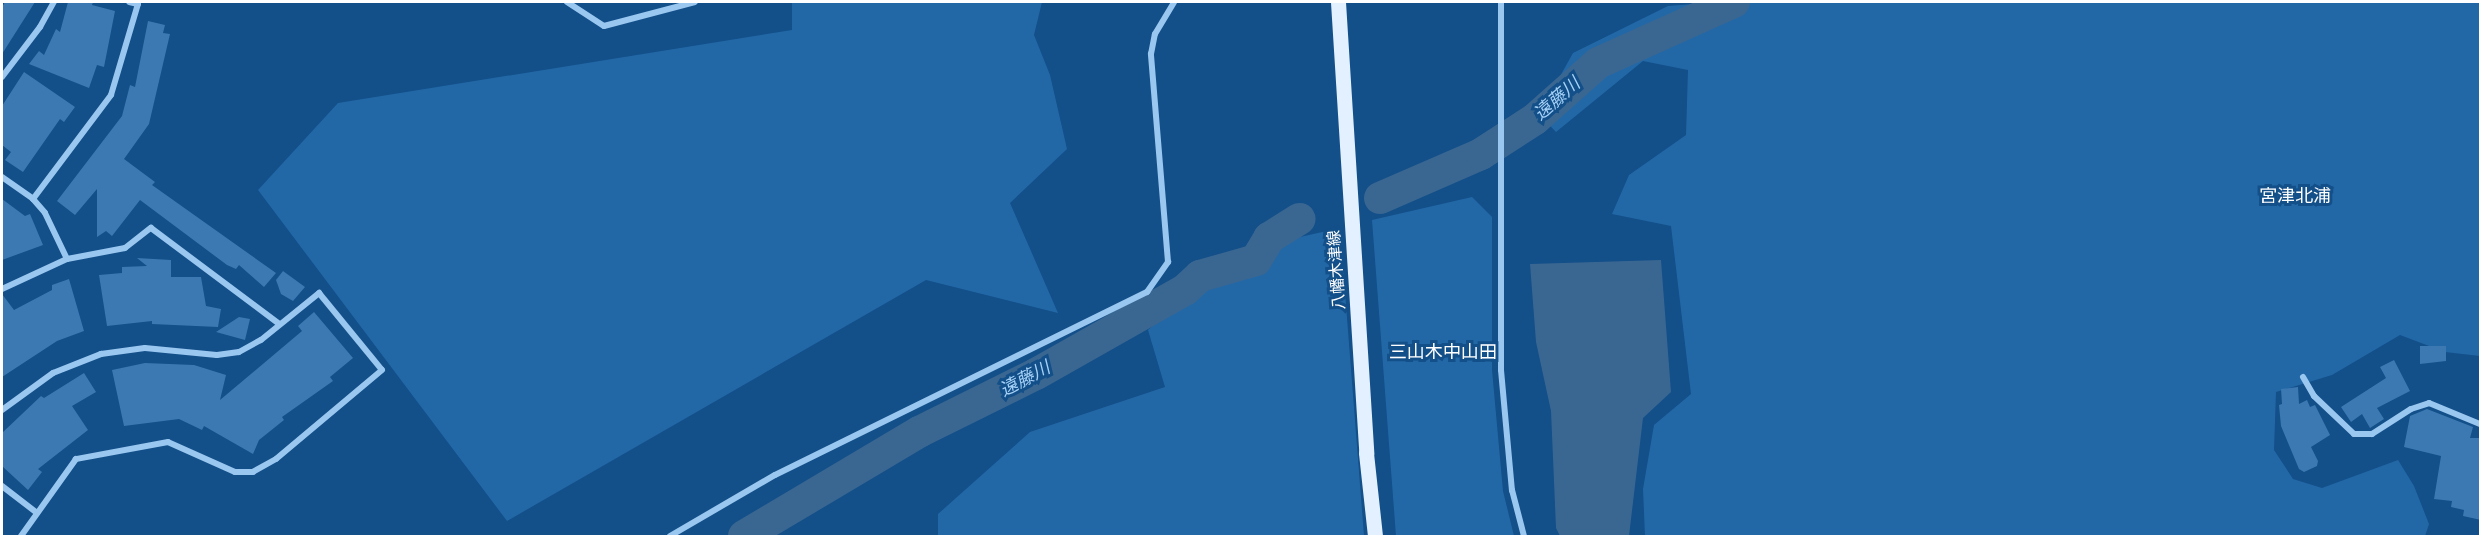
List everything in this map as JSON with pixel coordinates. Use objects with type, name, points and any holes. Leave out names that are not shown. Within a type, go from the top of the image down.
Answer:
[{"type":"main road","name":"八幡木津線","points":[[1338,2],[1366,453],[1375,537]]},
{"type":"street","points":[[2,77],[40,27],[54,2]]},
{"type":"street","points":[[33,199],[103,108],[116,85],[138,4],[129,2]]},
{"type":"street","points":[[567,2],[604,26],[695,2]]},
{"type":"street","points":[[670,537],[775,475],[1147,292],[1168,262],[1151,54],[1155,34],[1174,2]]},
{"type":"street","points":[[1502,2],[1502,370],[1512,490],[1524,537]]},
{"type":"street","points":[[2,177],[33,199],[54,226],[67,259]]},
{"type":"street","points":[[2,289],[67,259],[125,248],[151,228],[278,323]]},
{"type":"street","points":[[2,410],[53,373],[101,354],[165,348],[227,355],[250,348],[278,323],[319,293],[382,370],[261,469],[235,472],[168,442],[76,459],[21,537]]},
{"type":"street","points":[[2302,377],[2314,396],[2354,434],[2372,434],[2411,409],[2429,403],[2481,424]]},
{"type":"street","points":[[2,486],[37,513]]},
{"type":"shaded area","points":[[792,2],[1042,2],[1034,35],[1050,75],[1067,149],[1010,203],[1058,313],[926,280],[507,521],[258,190],[338,103],[792,30]]},
{"type":"shaded area","points":[[1720,2],[2480,2],[2480,356],[2445,352],[2400,335],[2332,375],[2276,392],[2274,450],[2293,479],[2322,488],[2398,460],[2414,486],[2429,524],[2425,536],[1645,536],[1643,489],[1654,425],[1691,394],[1671,226],[1612,214],[1629,175],[1686,135],[1688,70],[1643,61],[1556,132],[1539,114],[1573,53],[1668,6]]},
{"type":"shaded area","points":[[1472,197],[1492,217],[1492,370],[1503,491],[1514,536],[1396,536],[1372,220]]},
{"type":"shaded area","points":[[1340,228],[1364,536],[938,536],[938,514],[1030,432],[1165,387],[1148,330],[1233,252]]},
{"type":"shaded area","points":[[1661,260],[1671,392],[1643,418],[1629,536],[1560,536],[1556,528],[1551,411],[1536,342],[1530,264]]},
{"type":"building","points":[[5,2],[35,2],[2,54],[2,7]]},
{"type":"building","points":[[68,2],[93,2],[92,5],[115,11],[104,67],[97,65],[89,88],[29,64],[39,51],[44,55],[56,29],[60,32]]},
{"type":"building","points":[[148,21],[165,25],[163,33],[170,34],[149,124],[124,159],[155,182],[152,185],[276,273],[264,287],[239,265],[236,269],[227,265],[140,200],[112,236],[106,231],[97,237],[97,189],[75,215],[57,201],[122,116],[130,85],[135,87]]},
{"type":"building","points":[[24,72],[75,107],[64,122],[60,119],[23,172],[5,160],[11,152],[2,145],[2,106]]},
{"type":"building","points":[[2,199],[25,216],[30,214],[43,245],[2,260]]},
{"type":"building","points":[[137,258],[171,260],[171,277],[201,277],[206,306],[221,309],[218,327],[152,324],[152,321],[107,326],[99,275],[122,273],[122,267],[147,266]]},
{"type":"building","points":[[283,271],[305,287],[293,301],[281,294],[276,280]]},
{"type":"building","points":[[69,279],[84,331],[57,341],[2,377],[2,294],[14,310],[52,290],[52,285]]},
{"type":"building","points":[[314,312],[353,358],[330,377],[333,381],[282,417],[284,420],[259,440],[253,454],[204,426],[202,430],[179,419],[124,426],[112,370],[145,363],[194,365],[226,375],[220,400],[302,331],[298,326]]},
{"type":"building","points":[[239,317],[250,319],[245,340],[216,332]]},
{"type":"building","points":[[2420,346],[2446,346],[2446,361],[2420,364]]},
{"type":"building","points":[[2394,360],[2410,391],[2377,408],[2384,419],[2370,428],[2362,414],[2351,422],[2341,407],[2386,378],[2380,367]]},
{"type":"building","points":[[84,373],[96,392],[72,406],[88,430],[38,469],[42,472],[28,490],[2,466],[2,433],[41,396],[44,398]]},
{"type":"building","points":[[2298,387],[2299,404],[2307,400],[2310,407],[2315,405],[2330,435],[2311,447],[2318,461],[2317,466],[2304,472],[2299,469],[2281,426],[2279,405],[2282,404],[2281,389]]},
{"type":"building","points":[[2427,409],[2473,427],[2470,438],[2481,438],[2481,520],[2463,516],[2464,510],[2451,507],[2452,501],[2434,499],[2441,456],[2404,447],[2410,416]]},
{"type":"waterway","name":"遠藤川","points":[[1380,198],[1481,154],[1535,119],[1598,63],[1734,2]]},
{"type":"waterway","name":"遠藤川","points":[[744,536],[919,432],[1036,374],[1186,289],[1200,276],[1256,260],[1269,238],[1299,219]]},
{"type":"district","name":"宮津北浦","points":[[2295,196]]},
{"type":"district","name":"三山木中山田","points":[[1443,352]]}]
